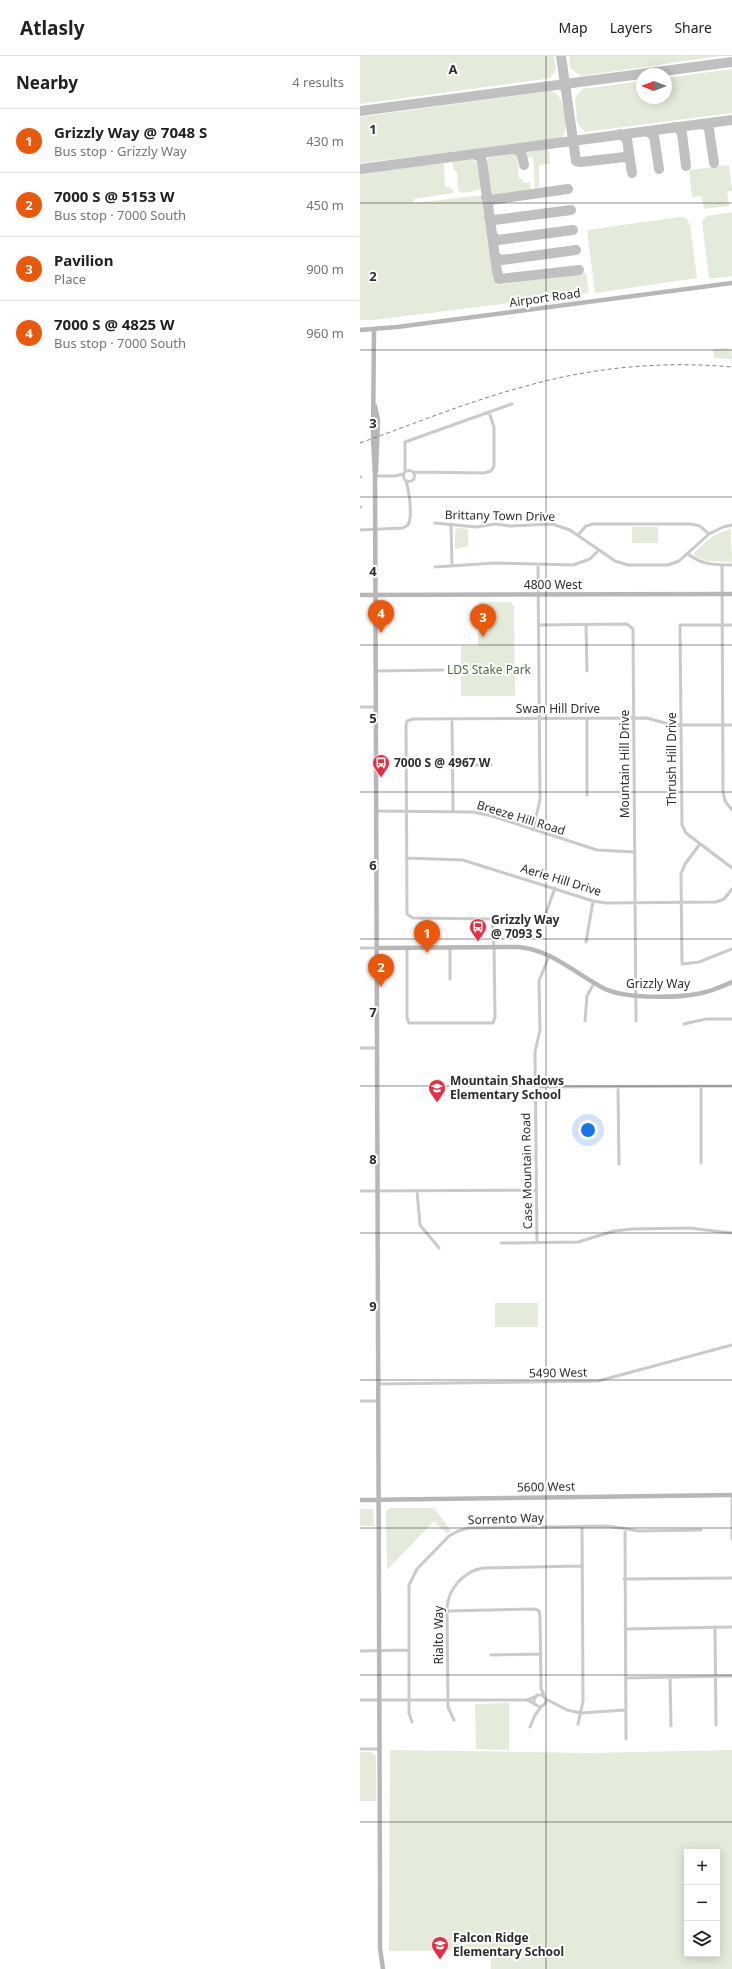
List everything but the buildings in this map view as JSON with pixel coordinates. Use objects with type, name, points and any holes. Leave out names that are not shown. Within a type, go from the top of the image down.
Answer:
[{"type":"street","name":"Airport Road","points":[[360,330],[374,330],[732,283]]},
{"type":"street","points":[[374,330],[375,404],[373,439],[375,476],[380,1948],[383,1969]]},
{"type":"street","points":[[360,530],[403,528],[408,526],[410,519],[408,491],[404,473],[405,442],[512,404]]},
{"type":"street","points":[[375,476],[395,476],[411,471],[423,473],[484,473],[491,471],[494,466],[494,427],[489,412]]},
{"type":"street","points":[[405,464],[411,471],[413,479],[408,491]]},
{"type":"street","points":[[395,476],[405,480],[413,479],[423,473]]},
{"type":"street","name":"Brittany Town Drive","points":[[435,523],[476,527],[495,524],[510,526],[552,524],[570,530],[615,561],[634,565],[668,565],[679,561],[709,534],[723,527],[732,526]]},
{"type":"street","points":[[451,524],[452,566]]},
{"type":"street","points":[[578,535],[586,526],[593,524],[691,524],[700,526],[709,534]]},
{"type":"street","points":[[435,567],[495,563],[566,566],[581,563],[590,559],[598,550]]},
{"type":"street","points":[[688,554],[701,563],[732,565]]},
{"type":"street","points":[[533,830],[540,806],[538,565]]},
{"type":"street","points":[[722,565],[723,796],[726,804],[732,810]]},
{"type":"street","name":"4800 West","points":[[360,594],[732,594]]},
{"type":"street","points":[[586,624],[586,671]]},
{"type":"street","name":"Mountain Hill Drive","points":[[539,625],[627,624],[633,629],[636,1021]]},
{"type":"street","name":"Thrush Hill Drive","points":[[722,626],[680,625],[682,825],[686,833],[732,868]]},
{"type":"street","points":[[722,626],[732,625]]},
{"type":"street","points":[[375,671],[443,670]]},
{"type":"street","points":[[360,707],[376,707]]},
{"type":"street","points":[[587,718],[587,795]]},
{"type":"street","name":"Swan Hill Drive","points":[[406,811],[407,721],[452,719],[650,718],[666,724],[732,725]]},
{"type":"street","points":[[452,719],[453,811]]},
{"type":"street","points":[[452,765],[491,765]]},
{"type":"street","name":"Breeze Hill Road","points":[[376,811],[453,811],[486,815],[597,850],[635,852]]},
{"type":"street","points":[[406,811],[408,916],[413,918],[490,918],[494,923],[495,1019],[493,1023],[409,1023],[407,1018],[407,948]]},
{"type":"street","points":[[700,844],[682,871],[682,964],[699,962],[732,949]]},
{"type":"street","name":"Aerie Hill Drive","points":[[406,858],[462,860],[593,901],[606,903],[716,902],[724,899],[732,890]]},
{"type":"street","points":[[541,920],[546,913],[555,888]]},
{"type":"street","points":[[586,942],[593,901]]},
{"type":"street","name":"Grizzly Way","points":[[377,948],[494,947],[531,949],[549,956],[594,983],[618,994],[636,996],[698,994],[732,982]]},
{"type":"street","points":[[360,948],[377,948]]},
{"type":"street","points":[[450,948],[450,979]]},
{"type":"street","name":"Case Mountain Road","points":[[537,1243],[535,1052],[540,1030],[539,981],[549,956]]},
{"type":"street","points":[[585,1021],[587,996],[594,983]]},
{"type":"street","points":[[684,1024],[706,1019],[732,1019]]},
{"type":"street","points":[[360,1048],[376,1048]]},
{"type":"street","points":[[701,1086],[701,1163]]},
{"type":"street","points":[[535,1087],[732,1086]]},
{"type":"street","points":[[618,1087],[619,1164]]},
{"type":"street","points":[[360,1191],[536,1190]]},
{"type":"street","points":[[417,1191],[420,1225],[439,1248]]},
{"type":"street","points":[[501,1243],[578,1242],[614,1231],[628,1229],[689,1228],[732,1234]]},
{"type":"street","name":"5490 West","points":[[378,1384],[598,1382],[732,1345]]},
{"type":"street","points":[[360,1402],[378,1402]]},
{"type":"street","points":[[732,1495],[732,1539]]},
{"type":"street","name":"5600 West","points":[[360,1500],[732,1495]]},
{"type":"street","name":"Sorrento Way","points":[[412,1722],[409,1713],[408,1650],[408,1592],[410,1582],[417,1569],[452,1534],[469,1528],[611,1526],[639,1531],[701,1530]]},
{"type":"street","points":[[578,1724],[583,1703],[582,1527]]},
{"type":"street","points":[[625,1529],[624,1579],[626,1739]]},
{"type":"street","name":"Rialto Way","points":[[454,1720],[449,1710],[448,1700],[447,1610],[448,1599],[453,1590],[465,1576],[475,1570],[487,1567],[582,1566]]},
{"type":"street","points":[[624,1579],[732,1578]]},
{"type":"street","points":[[447,1610],[537,1610],[540,1616],[541,1688],[545,1697],[545,1704]]},
{"type":"street","points":[[715,1627],[716,1725]]},
{"type":"street","points":[[625,1629],[732,1627]]},
{"type":"street","points":[[360,1651],[408,1650]]},
{"type":"street","points":[[491,1655],[541,1654]]},
{"type":"street","points":[[625,1678],[732,1676]]},
{"type":"street","points":[[670,1677],[671,1726]]},
{"type":"street","points":[[535,1715],[536,1696],[541,1688]]},
{"type":"street","points":[[360,1700],[527,1700],[536,1696],[545,1697],[567,1710],[581,1713],[625,1710]]},
{"type":"street","points":[[527,1700],[542,1707]]},
{"type":"street","points":[[530,1727],[535,1715],[542,1707],[545,1704],[553,1703]]},
{"type":"street","points":[[360,1749],[379,1749]]},
{"type":"green space","points":[[360,56],[554,56],[556,69],[550,78],[360,104]]},
{"type":"green space","points":[[569,56],[720,56],[581,76],[570,68]]},
{"type":"green space","points":[[732,69],[732,113],[585,132],[577,123],[575,98],[582,89],[636,82],[636,104],[672,104],[672,77]]},
{"type":"green space","points":[[552,91],[559,97],[564,109],[566,122],[564,135],[561,139],[360,163],[360,117]]},
{"type":"green space","points":[[546,149],[549,152],[550,164],[539,165],[539,188],[535,189],[533,157],[526,157],[525,153]]},
{"type":"green space","points":[[518,153],[520,157],[517,159],[519,179],[522,179],[523,183],[530,182],[531,192],[494,196],[489,193],[485,167],[488,158]]},
{"type":"green space","points":[[469,159],[473,160],[479,166],[483,186],[479,190],[462,193],[458,190],[457,173],[453,168],[452,162]]},
{"type":"green space","points":[[444,163],[445,187],[454,189],[453,193],[414,199],[414,203],[482,195],[484,198],[496,285],[586,273],[589,293],[374,320],[360,320],[360,173]]},
{"type":"green space","points":[[729,165],[732,191],[727,191],[729,206],[704,209],[702,196],[692,197],[689,170]]},
{"type":"green space","points":[[732,212],[732,276],[709,279],[702,221],[707,216]]},
{"type":"green space","points":[[680,217],[686,218],[690,225],[697,278],[595,293],[587,230]]},
{"type":"green space","points":[[726,348],[731,350],[732,359],[714,358],[713,349]]},
{"type":"green space","points":[[632,527],[658,527],[658,543],[632,543]]},
{"type":"green space","points":[[457,528],[468,529],[468,547],[455,549],[455,530]]},
{"type":"green space","points":[[731,529],[732,562],[706,561],[695,556],[694,553],[711,538],[720,532]]},
{"type":"green space","name":"LDS Stake Park","points":[[479,602],[512,602],[512,605],[514,605],[515,696],[461,696],[461,646],[478,646]]},
{"type":"green space","points":[[495,1303],[538,1303],[538,1327],[495,1327]]},
{"type":"green space","points":[[389,1508],[434,1508],[451,1531],[447,1534],[434,1521],[387,1570],[386,1512]]},
{"type":"green space","points":[[360,1509],[373,1509],[374,1526],[360,1526]]},
{"type":"green space","points":[[509,1703],[509,1750],[476,1749],[475,1704]]},
{"type":"green space","points":[[390,1750],[589,1753],[732,1750],[732,1969],[491,1969],[491,1950],[389,1951]]},
{"type":"green space","points":[[360,1752],[371,1752],[376,1756],[376,1801],[360,1801]]},
{"type":"taxiway","points":[[561,56],[576,161],[581,162],[625,157],[629,152]]},
{"type":"taxiway","points":[[360,111],[732,62]]},
{"type":"taxiway","points":[[360,169],[732,120]]},
{"type":"taxiway","points":[[701,124],[706,125],[709,129],[714,163]]},
{"type":"taxiway","points":[[674,127],[678,128],[682,133],[686,166]]},
{"type":"taxiway","points":[[647,131],[654,136],[659,169]]},
{"type":"taxiway","points":[[620,134],[627,139],[632,173]]},
{"type":"taxiway","points":[[513,149],[521,151],[524,165]]},
{"type":"taxiway","points":[[473,154],[480,157],[482,161],[499,279],[579,270]]},
{"type":"taxiway","points":[[486,197],[491,200],[568,189]]},
{"type":"taxiway","points":[[489,217],[494,220],[571,210]]},
{"type":"taxiway","points":[[492,236],[498,240],[573,230]]},
{"type":"taxiway","points":[[495,257],[502,260],[576,250]]},
{"type":"railway","points":[[360,443],[444,412],[508,391],[579,374],[655,365],[706,365],[732,367]]},
{"type":"place","name":"7000 S @ 4825 W","points":[[381,633]]},
{"type":"place","name":"Pavilion","points":[[483,637]]},
{"type":"place","name":"7000 S @ 4967 W","points":[[381,778]]},
{"type":"place","name":"Grizzly Way @ 7093 S","points":[[478,942]]},
{"type":"place","name":"Grizzly Way @ 7048 S","points":[[427,953]]},
{"type":"place","name":"7000 S @ 5153 W","points":[[381,987]]},
{"type":"place","name":"Mountain Shadows Elementary School","points":[[437,1103]]},
{"type":"place","name":"Falcon Ridge Elementary School","points":[[440,1960]]}]
